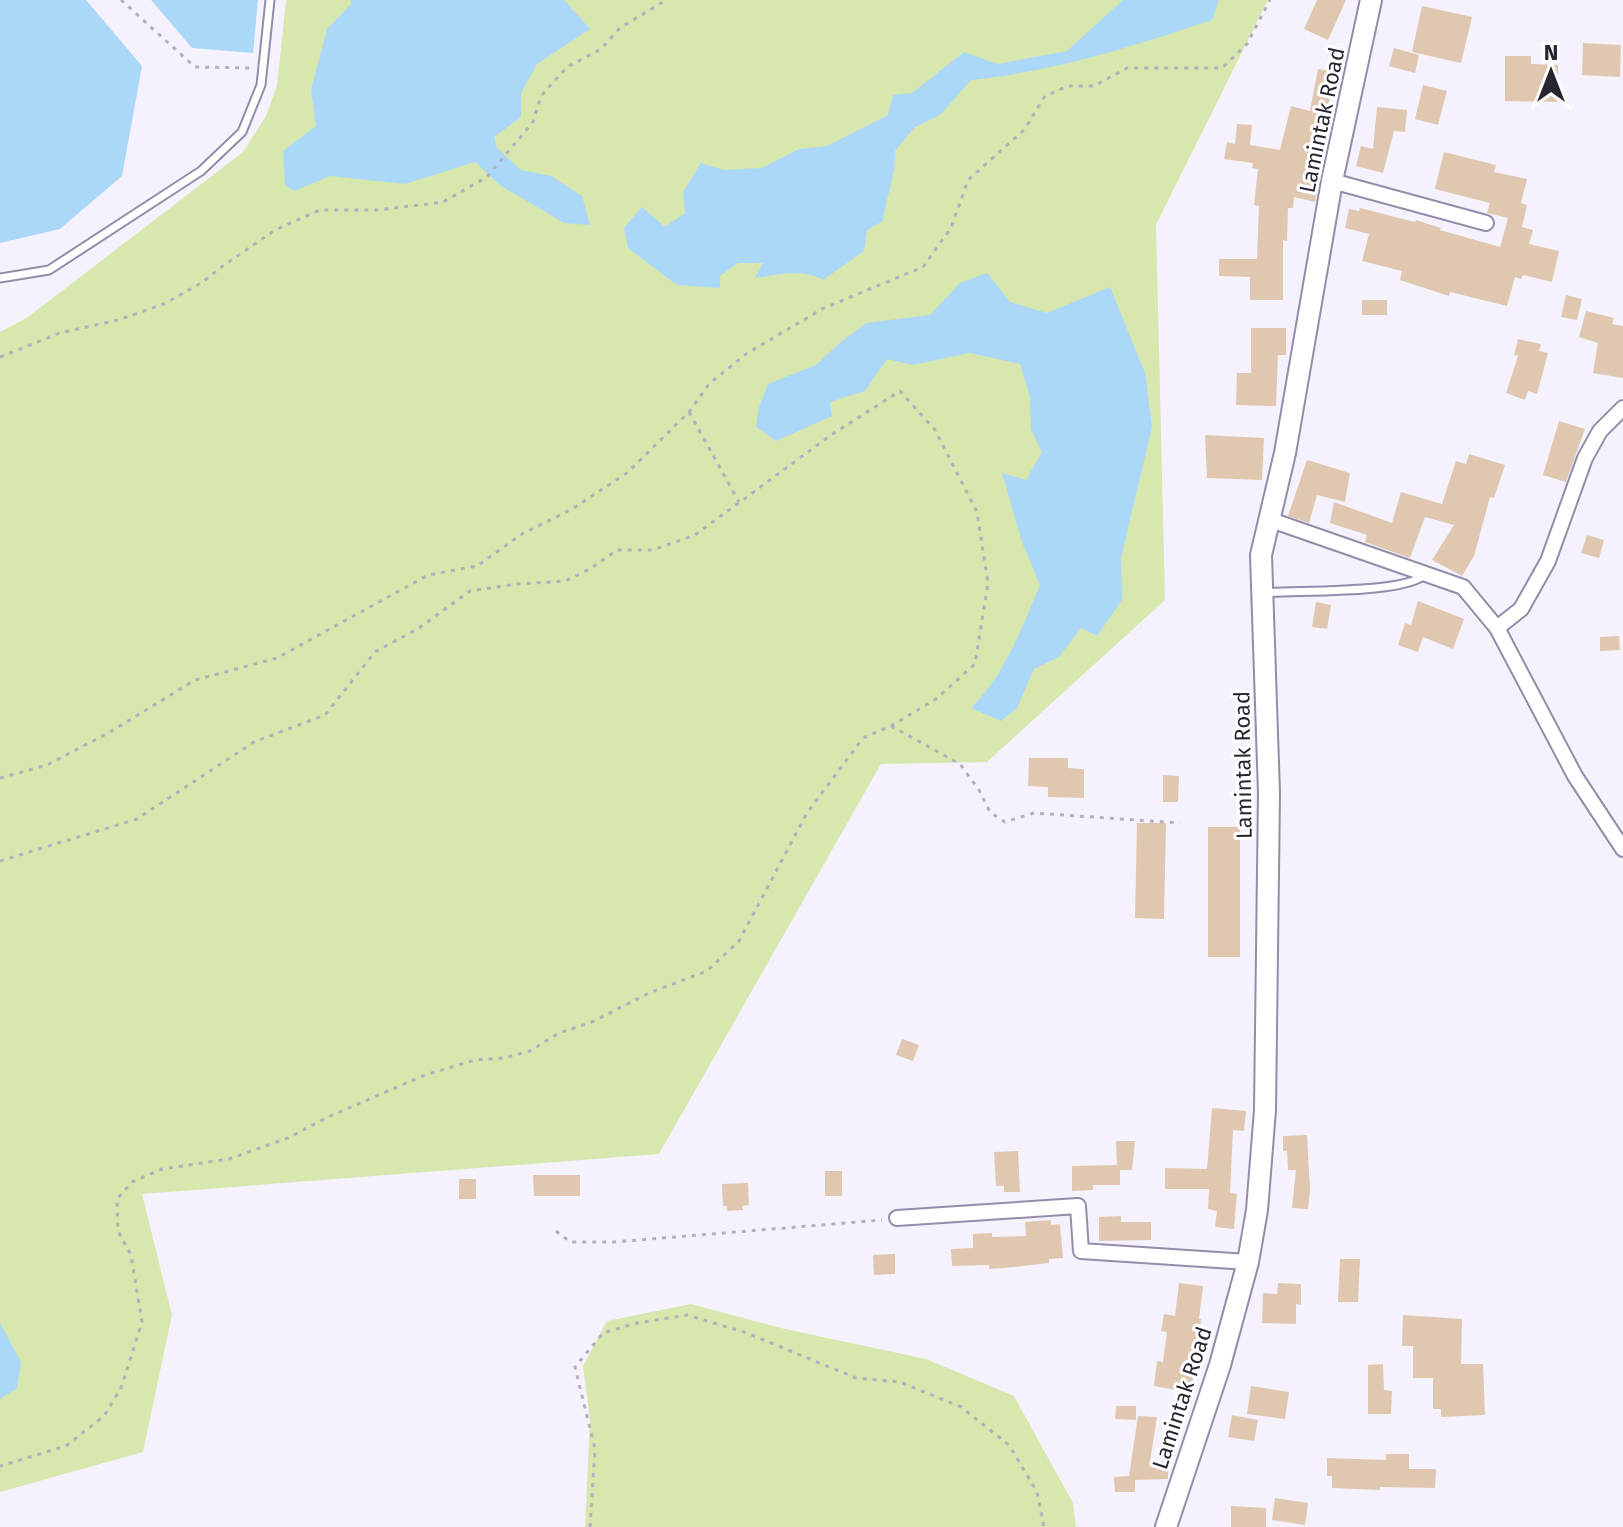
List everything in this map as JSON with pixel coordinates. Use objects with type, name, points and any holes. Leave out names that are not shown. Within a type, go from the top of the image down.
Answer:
[{"type":"main road","name":"Lamintak Road","points":[[1166,1527],[1220,1365],[1248,1262],[1257,1210],[1265,1110],[1269,793],[1261,555],[1285,453],[1332,181],[1371,0]]},
{"type":"street","points":[[1332,181],[1486,223]]},
{"type":"street","points":[[1497,628],[1521,609],[1548,561],[1585,458],[1600,431],[1623,408]]},
{"type":"street","points":[[1268,519],[1463,587],[1497,628],[1575,776],[1623,849]]},
{"type":"street","points":[[897,1218],[1078,1206],[1081,1251],[1248,1262]]},
{"type":"lane","points":[[0,278],[49,270],[201,171],[242,132],[261,85],[270,0]]},
{"type":"lane","points":[[1262,594],[1392,587],[1419,581],[1425,574]]},
{"type":"path","points":[[121,0],[195,67],[263,68]]},
{"type":"path","points":[[0,357],[60,333],[118,320],[164,304],[203,282],[275,230],[320,210],[379,210],[443,202],[487,177],[533,122],[541,96],[567,67],[601,49],[620,28],[666,0]]},
{"type":"path","points":[[0,778],[47,765],[110,732],[195,680],[277,658],[428,575],[477,566],[522,534],[572,509],[627,473],[689,412],[709,384],[746,354],[824,308],[923,267],[951,228],[968,180],[1024,130],[1045,96],[1068,86],[1094,86],[1127,68],[1222,68],[1247,44],[1270,0]]},
{"type":"path","points":[[0,861],[137,819],[254,742],[325,715],[375,652],[419,628],[470,591],[565,581],[590,569],[617,550],[653,550],[695,535],[831,435],[900,391],[935,430],[977,512],[988,583],[975,664],[936,699],[891,726],[863,738],[807,813],[739,941],[707,971],[649,993],[592,1022],[559,1033],[530,1051],[504,1058],[475,1060],[425,1075],[288,1138],[229,1159],[162,1169],[132,1182],[117,1199],[118,1231],[131,1255],[142,1322],[121,1388],[104,1416],[66,1446],[0,1466]]},
{"type":"path","points":[[689,412],[739,502]]},
{"type":"path","points":[[891,726],[960,764],[990,812],[1005,822],[1034,813],[1180,823]]},
{"type":"path","points":[[556,1231],[570,1242],[614,1242],[897,1218]]},
{"type":"path","points":[[590,1527],[595,1449],[575,1367],[603,1333],[637,1323],[687,1315],[747,1333],[856,1378],[900,1382],[961,1407],[1009,1445],[1037,1492],[1044,1527]]},
{"type":"green space","points":[[286,0],[1268,0],[1156,225],[1165,600],[987,762],[881,764],[659,1154],[142,1194],[172,1315],[143,1452],[0,1492],[0,332],[28,317],[243,152],[266,116],[277,86]]},
{"type":"green space","points":[[691,1304],[785,1329],[926,1359],[1014,1396],[1073,1503],[1076,1527],[585,1527],[590,1419],[583,1366],[607,1321]]},
{"type":"water","points":[[0,0],[86,0],[142,66],[122,176],[60,229],[0,243]]},
{"type":"water","points":[[151,0],[258,0],[253,53],[192,48]]},
{"type":"water","points":[[351,0],[566,2],[590,29],[537,64],[521,93],[521,117],[494,137],[497,148],[521,170],[551,176],[582,196],[590,225],[564,223],[501,186],[475,162],[405,184],[330,176],[294,191],[285,185],[283,151],[316,126],[311,90],[327,29],[351,4]]},
{"type":"water","points":[[1123,0],[1219,0],[1212,20],[1182,30],[1063,64],[971,80],[940,115],[915,127],[895,151],[883,221],[867,230],[864,251],[823,280],[799,273],[755,278],[763,263],[738,263],[720,276],[720,288],[677,285],[628,248],[624,228],[642,207],[665,227],[685,213],[683,192],[701,163],[724,170],[762,168],[799,149],[827,146],[888,115],[893,95],[912,93],[964,52],[998,64],[1067,51]]},
{"type":"water","points":[[987,273],[1010,302],[1047,313],[1110,287],[1145,373],[1152,427],[1121,558],[1122,600],[1097,636],[1081,628],[1059,657],[1034,669],[1017,708],[1001,721],[971,708],[1003,666],[1040,585],[1022,542],[1002,473],[1026,480],[1042,452],[1031,430],[1030,397],[1020,364],[970,353],[912,365],[887,359],[865,391],[830,402],[832,416],[776,441],[756,427],[759,407],[768,384],[816,365],[866,323],[930,315],[960,283]]},
{"type":"water","points":[[0,1323],[21,1362],[17,1388],[0,1399]]},
{"type":"building","points":[[1317,0],[1346,0],[1328,40],[1304,29]]},
{"type":"building","points":[[1422,6],[1472,17],[1461,63],[1412,52]]},
{"type":"building","points":[[1583,43],[1621,45],[1620,77],[1582,75]]},
{"type":"building","points":[[1394,48],[1419,55],[1415,73],[1389,66]]},
{"type":"building","points":[[1505,56],[1531,56],[1531,64],[1558,65],[1557,102],[1505,101]]},
{"type":"building","points":[[1318,69],[1337,72],[1315,155],[1324,157],[1315,202],[1294,197],[1293,208],[1288,208],[1287,241],[1283,240],[1283,300],[1250,300],[1250,277],[1219,276],[1219,259],[1257,259],[1259,206],[1254,205],[1258,169],[1252,168],[1253,163],[1224,159],[1227,142],[1235,144],[1237,124],[1252,125],[1250,145],[1280,150],[1291,106],[1310,111]]},
{"type":"building","points":[[1423,85],[1447,91],[1438,125],[1415,119]]},
{"type":"building","points":[[1377,107],[1407,110],[1405,132],[1394,131],[1383,173],[1356,166],[1361,146],[1373,149]]},
{"type":"building","points":[[1444,152],[1496,165],[1494,172],[1527,179],[1521,203],[1527,205],[1522,227],[1533,230],[1529,244],[1559,251],[1552,282],[1523,275],[1521,279],[1515,277],[1507,306],[1450,292],[1449,296],[1400,280],[1402,271],[1362,261],[1369,234],[1345,228],[1349,209],[1359,211],[1360,208],[1416,220],[1500,247],[1508,218],[1487,213],[1490,203],[1435,189]]},
{"type":"building","points":[[1566,295],[1582,299],[1577,320],[1561,317]]},
{"type":"building","points":[[1362,300],[1387,300],[1387,315],[1362,315]]},
{"type":"building","points":[[1586,311],[1614,318],[1612,324],[1623,326],[1623,378],[1593,373],[1598,343],[1579,337]]},
{"type":"building","points":[[1251,328],[1286,328],[1286,355],[1278,355],[1276,406],[1236,405],[1237,373],[1251,373]]},
{"type":"building","points":[[1518,339],[1541,344],[1539,351],[1548,353],[1537,394],[1528,391],[1525,400],[1506,393],[1518,356],[1514,355]]},
{"type":"building","points":[[1559,421],[1585,429],[1566,482],[1543,475]]},
{"type":"building","points":[[1205,435],[1264,438],[1262,480],[1207,478]]},
{"type":"building","points":[[1469,454],[1505,465],[1494,498],[1490,497],[1474,556],[1462,576],[1432,560],[1454,525],[1425,517],[1410,558],[1365,542],[1367,535],[1330,523],[1334,502],[1392,523],[1401,492],[1442,504],[1456,461],[1466,464]]},
{"type":"building","points":[[1307,460],[1350,473],[1345,502],[1317,495],[1309,523],[1288,516]]},
{"type":"building","points":[[1587,535],[1604,540],[1599,558],[1581,553]]},
{"type":"building","points":[[1418,601],[1464,619],[1453,649],[1423,637],[1418,652],[1398,645],[1405,623],[1411,625]]},
{"type":"building","points":[[1316,602],[1331,605],[1327,629],[1312,627]]},
{"type":"building","points":[[1619,636],[1620,650],[1600,651],[1600,637]]},
{"type":"building","points":[[1029,758],[1068,758],[1068,768],[1084,769],[1084,798],[1048,797],[1048,787],[1028,786]]},
{"type":"building","points":[[1163,775],[1179,776],[1178,802],[1163,802]]},
{"type":"building","points":[[1137,823],[1166,823],[1164,919],[1135,918]]},
{"type":"building","points":[[1208,827],[1240,827],[1240,957],[1208,957]]},
{"type":"building","points":[[902,1039],[919,1045],[913,1061],[896,1055]]},
{"type":"building","points":[[1212,1108],[1246,1111],[1244,1131],[1233,1130],[1230,1193],[1237,1194],[1234,1229],[1215,1227],[1217,1211],[1208,1209],[1209,1189],[1165,1189],[1165,1168],[1207,1169]]},
{"type":"building","points":[[1307,1135],[1308,1209],[1292,1208],[1296,1170],[1288,1170],[1283,1136]]},
{"type":"building","points":[[1116,1141],[1135,1141],[1132,1170],[1120,1170],[1120,1185],[1093,1185],[1093,1190],[1072,1191],[1072,1166],[1117,1165]]},
{"type":"building","points":[[1018,1151],[1020,1192],[1004,1192],[1004,1186],[996,1186],[994,1152]]},
{"type":"building","points":[[825,1171],[842,1171],[842,1196],[825,1196]]},
{"type":"building","points":[[533,1175],[580,1175],[580,1196],[534,1196]]},
{"type":"building","points":[[459,1179],[476,1179],[476,1199],[459,1199]]},
{"type":"building","points":[[748,1183],[749,1205],[742,1206],[743,1210],[727,1211],[727,1206],[723,1206],[722,1184]]},
{"type":"building","points":[[1121,1216],[1121,1222],[1151,1222],[1151,1240],[1099,1241],[1099,1217]]},
{"type":"building","points":[[1051,1220],[1051,1225],[1060,1224],[1063,1258],[1049,1259],[1049,1263],[1004,1268],[989,1269],[989,1265],[952,1266],[951,1249],[973,1248],[973,1234],[1026,1236],[1025,1222]]},
{"type":"building","points":[[895,1254],[895,1274],[874,1275],[873,1255]]},
{"type":"building","points":[[1340,1259],[1360,1259],[1358,1302],[1338,1302]]},
{"type":"building","points":[[1179,1283],[1203,1286],[1191,1393],[1154,1386],[1157,1361],[1163,1362],[1167,1332],[1161,1331],[1164,1314],[1175,1316]]},
{"type":"building","points":[[1278,1283],[1301,1284],[1301,1305],[1296,1304],[1296,1324],[1262,1323],[1263,1293],[1277,1294]]},
{"type":"building","points":[[1403,1315],[1462,1319],[1461,1364],[1483,1364],[1485,1415],[1441,1417],[1441,1409],[1433,1409],[1433,1378],[1413,1378],[1413,1346],[1402,1346]]},
{"type":"building","points":[[1383,1364],[1384,1390],[1392,1391],[1391,1414],[1368,1414],[1368,1365]]},
{"type":"building","points":[[1251,1386],[1289,1392],[1285,1419],[1247,1414]]},
{"type":"building","points":[[1116,1406],[1136,1406],[1136,1420],[1115,1419]]},
{"type":"building","points":[[1232,1415],[1258,1420],[1254,1441],[1228,1437]]},
{"type":"building","points":[[1138,1416],[1157,1417],[1150,1461],[1169,1461],[1168,1479],[1135,1480],[1135,1492],[1115,1492],[1114,1477],[1129,1476]]},
{"type":"building","points":[[1386,1454],[1409,1454],[1409,1469],[1436,1469],[1435,1488],[1332,1488],[1332,1476],[1327,1476],[1327,1458],[1386,1460]]},
{"type":"building","points":[[1275,1498],[1308,1503],[1305,1525],[1272,1520]]},
{"type":"building","points":[[1231,1506],[1266,1508],[1266,1527],[1231,1527]]}]
